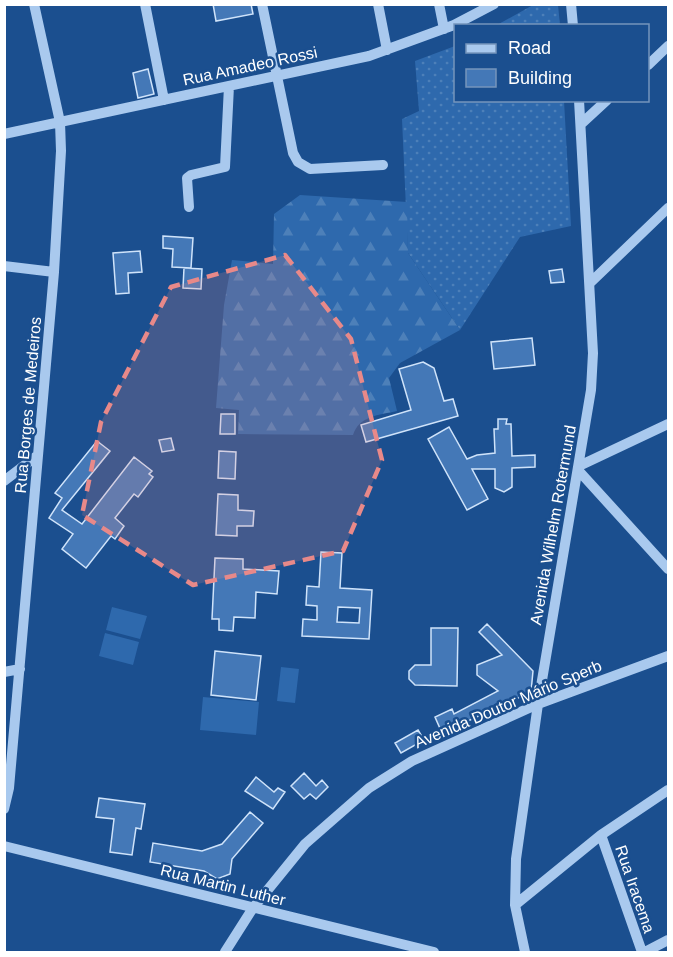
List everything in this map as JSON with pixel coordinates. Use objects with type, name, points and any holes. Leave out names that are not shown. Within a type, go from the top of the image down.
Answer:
[{"type":"street","name":"Rua Borges de Medeiros","points":[[4,809],[9,788],[20,669],[54,272],[61,151],[60,122],[34,4]]},
{"type":"street","points":[[145,4],[164,100]]},
{"type":"street","points":[[262,4],[293,153],[303,167],[310,169],[383,165]]},
{"type":"street","points":[[378,4],[387,50]]},
{"type":"street","points":[[439,4],[444,29]]},
{"type":"street","name":"Rua Amadeo Rossi","points":[[4,134],[387,50],[444,29],[494,4]]},
{"type":"street","points":[[571,4],[573,24]]},
{"type":"street","points":[[649,64],[669,46]]},
{"type":"street","points":[[189,207],[187,178],[190,175],[225,167],[230,86]]},
{"type":"street","name":"Avenida Wilhelm Rotermund","points":[[525,952],[515,905],[516,860],[538,704],[591,390],[590,283],[579,102]]},
{"type":"street","points":[[581,124],[605,102]]},
{"type":"street","points":[[590,283],[669,208]]},
{"type":"street","points":[[4,266],[54,272]]},
{"type":"street","points":[[669,424],[579,468],[669,569]]},
{"type":"street","points":[[4,482],[38,455]]},
{"type":"street","name":"Avenida Doutor Mário Sperb","points":[[225,952],[253,908],[305,844],[369,788],[412,761],[538,704],[669,656]]},
{"type":"street","points":[[4,672],[20,669]]},
{"type":"street","points":[[515,905],[601,836],[669,790]]},
{"type":"street","name":"Rua Iracema","points":[[601,836],[643,952]]},
{"type":"street","name":"Rua Martin Luther","points":[[4,846],[434,952]]},
{"type":"street","points":[[643,952],[669,940]]},
{"type":"highlighted area","points":[[285,255],[351,339],[382,460],[343,551],[193,585],[82,515],[101,422],[171,287]]},
{"type":"green space","points":[[533,5],[558,5],[560,24],[499,24]]},
{"type":"green space","points":[[454,46],[454,102],[564,102],[571,226],[520,237],[460,330],[408,253],[402,119],[419,111],[415,61]]},
{"type":"green space","points":[[300,195],[407,202],[408,253],[460,330],[400,363],[389,378],[397,411],[365,420],[353,435],[238,434],[239,410],[216,408],[224,305],[232,260],[273,264],[274,214]]},
{"type":"green space","points":[[112,607],[147,616],[140,639],[106,630]]},
{"type":"green space","points":[[105,633],[139,642],[133,665],[99,656]]},
{"type":"green space","points":[[281,667],[299,669],[295,703],[277,701]]},
{"type":"green space","points":[[203,697],[259,702],[256,735],[200,730]]},
{"type":"building","points":[[213,4],[251,4],[253,14],[216,21]]},
{"type":"building","points":[[148,69],[154,94],[138,98],[133,73]]},
{"type":"building","points":[[163,236],[193,238],[191,268],[172,267],[173,249],[163,248]]},
{"type":"building","points":[[140,251],[142,272],[128,273],[129,293],[116,294],[113,253]]},
{"type":"building","points":[[184,268],[202,269],[201,289],[183,288]]},
{"type":"building","points":[[562,269],[564,282],[551,283],[549,271]]},
{"type":"building","points":[[532,338],[535,365],[494,369],[491,342]]},
{"type":"building","points":[[423,362],[434,368],[444,401],[453,399],[458,416],[366,442],[361,425],[411,410],[399,369]]},
{"type":"building","points":[[221,414],[235,414],[235,434],[220,434]]},
{"type":"building","points":[[498,419],[507,419],[506,424],[511,424],[512,456],[535,455],[535,467],[512,468],[512,487],[504,492],[495,488],[495,469],[472,469],[488,499],[467,510],[428,439],[449,427],[467,459],[477,455],[495,453],[494,429],[498,429]]},
{"type":"building","points":[[171,438],[174,450],[162,452],[159,440]]},
{"type":"building","points":[[97,441],[110,451],[62,510],[82,524],[134,457],[152,471],[149,474],[153,477],[138,497],[134,494],[115,518],[124,526],[115,539],[111,536],[86,568],[62,549],[73,534],[49,518],[62,498],[55,493]]},
{"type":"building","points":[[219,451],[236,452],[235,479],[218,478]]},
{"type":"building","points":[[218,494],[238,495],[238,510],[254,511],[253,526],[237,526],[237,536],[216,535]]},
{"type":"building","points":[[321,552],[342,553],[340,588],[372,590],[369,639],[302,636],[303,619],[317,620],[317,606],[306,605],[307,586],[319,587]],"holes":[[[338,607],[360,608],[359,623],[337,622]]]},
{"type":"building","points":[[215,558],[243,559],[243,569],[279,571],[277,594],[256,592],[255,618],[234,617],[233,631],[219,630],[219,619],[212,619]]},
{"type":"building","points":[[487,624],[533,671],[531,692],[442,733],[435,717],[452,709],[454,714],[498,691],[477,675],[477,665],[502,655],[479,632]]},
{"type":"building","points":[[431,628],[458,628],[457,686],[415,685],[409,679],[409,671],[415,665],[431,665]]},
{"type":"building","points":[[215,651],[261,656],[256,700],[211,695]]},
{"type":"building","points":[[418,730],[424,740],[401,753],[395,743]]},
{"type":"building","points":[[304,773],[316,786],[322,780],[328,787],[316,799],[310,794],[304,799],[291,786]]},
{"type":"building","points":[[256,777],[274,792],[278,788],[285,792],[273,809],[245,791]]},
{"type":"building","points":[[99,798],[145,804],[141,829],[136,828],[132,855],[110,852],[114,819],[96,817]]},
{"type":"building","points":[[250,812],[263,823],[232,859],[230,874],[217,879],[204,871],[150,862],[153,843],[202,851],[222,844]]}]
